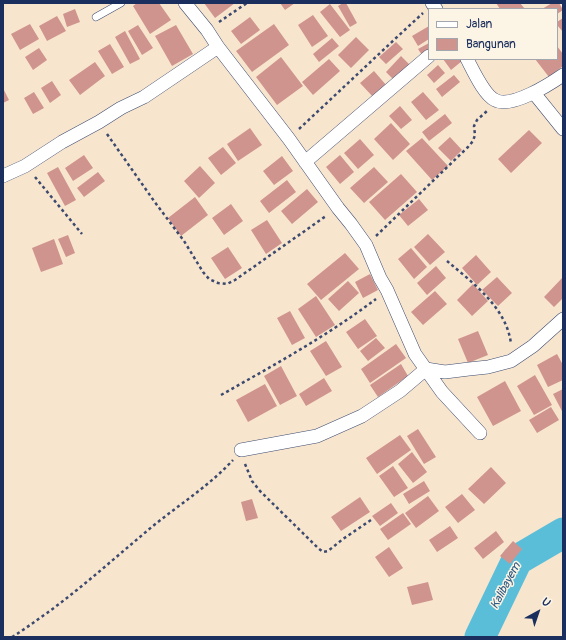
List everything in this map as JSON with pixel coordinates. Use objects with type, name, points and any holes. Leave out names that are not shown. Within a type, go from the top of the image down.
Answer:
[{"type":"street","points":[[186,3],[218,47],[289,138],[366,245],[415,354],[442,392],[480,433]]},
{"type":"street","points":[[3,176],[25,166],[62,142],[121,108],[144,97],[218,47]]},
{"type":"street","points":[[305,162],[428,57]]},
{"type":"street","points":[[468,60],[484,89],[495,101],[507,102],[521,98],[534,93],[563,75]]},
{"type":"street","points":[[534,93],[563,129]]},
{"type":"street","points":[[240,450],[317,436],[362,416],[400,391],[426,369],[445,372],[488,367],[511,361],[533,346],[563,319]]},
{"type":"lane","points":[[96,17],[122,3]]},
{"type":"path","points":[[206,30],[247,3]]},
{"type":"path","points":[[289,138],[396,38],[428,11]]},
{"type":"path","points":[[366,245],[468,147],[473,141],[475,135],[474,126],[477,120],[498,101]]},
{"type":"path","points":[[98,122],[184,241],[203,272],[209,279],[218,284],[227,284],[235,280],[338,208]]},
{"type":"path","points":[[25,166],[82,234]]},
{"type":"path","points":[[447,261],[474,284],[504,319],[510,339],[511,361]]},
{"type":"path","points":[[221,394],[333,330],[387,290]]},
{"type":"path","points":[[12,637],[70,596],[155,525],[209,483],[221,473],[240,450],[252,482],[323,552],[328,551],[371,520]]},
{"type":"building","points":[[137,3],[159,3],[171,20],[150,34],[133,6]]},
{"type":"building","points":[[204,3],[235,3],[215,18]]},
{"type":"building","points":[[280,3],[295,3],[285,10]]},
{"type":"building","points":[[346,3],[357,23],[350,27],[338,6]]},
{"type":"building","points":[[496,3],[520,3],[524,8],[499,8]]},
{"type":"building","points":[[552,3],[559,3],[563,10],[558,13],[558,8],[544,8]]},
{"type":"building","points":[[330,4],[350,30],[340,37],[320,12]]},
{"type":"building","points":[[75,9],[80,22],[67,27],[63,14]]},
{"type":"building","points":[[313,15],[328,36],[312,47],[298,25]]},
{"type":"building","points":[[57,16],[66,31],[47,41],[39,26]]},
{"type":"building","points":[[250,17],[260,30],[241,44],[231,31]]},
{"type":"building","points":[[563,18],[563,32],[558,26],[558,21]]},
{"type":"building","points":[[30,24],[39,39],[20,50],[11,34]]},
{"type":"building","points":[[274,24],[289,45],[252,72],[236,51]]},
{"type":"building","points":[[138,25],[153,48],[142,55],[128,31]]},
{"type":"building","points":[[176,25],[193,54],[172,66],[155,36]]},
{"type":"building","points":[[428,27],[428,40],[418,46],[412,36]]},
{"type":"building","points":[[125,31],[140,59],[130,64],[115,37]]},
{"type":"building","points":[[356,37],[369,50],[351,68],[338,55]]},
{"type":"building","points":[[332,38],[339,46],[319,62],[313,54]]},
{"type":"building","points":[[396,42],[403,49],[386,64],[379,57]]},
{"type":"building","points":[[110,44],[124,67],[112,74],[98,51]]},
{"type":"building","points":[[428,44],[428,51],[422,55],[418,49]]},
{"type":"building","points":[[558,47],[563,54],[563,66],[549,77],[536,60],[558,60]]},
{"type":"building","points":[[39,48],[47,60],[33,70],[25,57]]},
{"type":"building","points":[[401,56],[411,66],[396,82],[386,72]]},
{"type":"building","points":[[281,57],[303,86],[277,105],[256,77]]},
{"type":"building","points":[[329,59],[340,71],[313,95],[302,82]]},
{"type":"building","points":[[444,60],[462,60],[462,61],[451,70]]},
{"type":"building","points":[[95,62],[105,76],[80,95],[69,80]]},
{"type":"building","points":[[438,65],[445,73],[434,83],[427,75]]},
{"type":"building","points":[[374,71],[387,86],[374,98],[360,83]]},
{"type":"building","points":[[454,75],[460,82],[442,97],[436,89]]},
{"type":"building","points":[[52,81],[61,95],[50,103],[41,88]]},
{"type":"building","points":[[3,88],[9,100],[3,103]]},
{"type":"building","points":[[34,92],[44,108],[33,114],[24,98]]},
{"type":"building","points":[[423,92],[439,110],[426,120],[411,102]]},
{"type":"building","points":[[400,106],[412,120],[401,129],[389,116]]},
{"type":"building","points":[[445,114],[452,123],[429,141],[422,132]]},
{"type":"building","points":[[391,123],[410,144],[393,160],[374,139]]},
{"type":"building","points":[[250,128],[262,145],[238,161],[227,144]]},
{"type":"building","points":[[529,130],[542,143],[511,173],[498,159]]},
{"type":"building","points":[[450,137],[462,150],[451,161],[438,148]]},
{"type":"building","points":[[422,138],[448,166],[432,180],[406,151]]},
{"type":"building","points":[[360,139],[374,155],[358,169],[344,153]]},
{"type":"building","points":[[223,147],[236,163],[221,175],[208,158]]},
{"type":"building","points":[[84,155],[93,168],[73,181],[65,168]]},
{"type":"building","points":[[340,155],[354,172],[340,184],[326,167]]},
{"type":"building","points":[[282,156],[293,171],[274,185],[263,171]]},
{"type":"building","points":[[200,166],[215,183],[199,198],[184,181]]},
{"type":"building","points":[[58,167],[76,200],[65,206],[47,173]]},
{"type":"building","points":[[374,167],[388,182],[364,203],[350,188]]},
{"type":"building","points":[[98,172],[105,181],[84,197],[77,188]]},
{"type":"building","points":[[401,174],[417,192],[385,220],[369,202]]},
{"type":"building","points":[[287,180],[296,192],[269,213],[260,201]]},
{"type":"building","points":[[307,189],[318,202],[292,224],[281,211]]},
{"type":"building","points":[[195,197],[208,215],[181,236],[168,218]]},
{"type":"building","points":[[419,199],[428,210],[408,226],[399,215]]},
{"type":"building","points":[[231,204],[243,221],[224,235],[212,218]]},
{"type":"building","points":[[267,220],[282,243],[266,254],[251,230]]},
{"type":"building","points":[[428,234],[445,252],[430,265],[414,247]]},
{"type":"building","points":[[68,235],[75,253],[66,257],[58,239]]},
{"type":"building","points":[[54,239],[63,264],[41,272],[32,248]]},
{"type":"building","points":[[228,247],[242,268],[225,279],[211,258]]},
{"type":"building","points":[[411,248],[427,267],[414,279],[398,259]]},
{"type":"building","points":[[345,253],[359,269],[321,300],[307,284]]},
{"type":"building","points":[[476,255],[491,272],[477,285],[462,268]]},
{"type":"building","points":[[436,266],[446,278],[427,295],[417,283]]},
{"type":"building","points":[[370,274],[378,290],[363,298],[355,282]]},
{"type":"building","points":[[497,277],[512,293],[498,306],[482,290]]},
{"type":"building","points":[[563,277],[563,298],[554,307],[544,297]]},
{"type":"building","points":[[348,281],[359,293],[339,311],[328,299]]},
{"type":"building","points":[[473,284],[488,301],[472,316],[457,300]]},
{"type":"building","points":[[435,291],[447,304],[423,325],[411,312]]},
{"type":"building","points":[[316,296],[335,325],[316,337],[298,309]]},
{"type":"building","points":[[290,311],[305,338],[292,345],[277,318]]},
{"type":"building","points":[[365,319],[377,336],[358,349],[346,332]]},
{"type":"building","points":[[478,331],[488,355],[468,363],[458,339]]},
{"type":"building","points":[[376,338],[385,348],[368,361],[360,351]]},
{"type":"building","points":[[326,341],[342,367],[326,376],[310,351]]},
{"type":"building","points":[[396,344],[406,358],[370,383],[361,369]]},
{"type":"building","points":[[557,354],[563,365],[563,380],[548,387],[537,365]]},
{"type":"building","points":[[401,364],[408,376],[378,397],[370,385]]},
{"type":"building","points":[[281,366],[297,396],[280,405],[264,376]]},
{"type":"building","points":[[535,375],[552,405],[534,415],[517,386]]},
{"type":"building","points":[[324,378],[332,391],[306,406],[299,394]]},
{"type":"building","points":[[505,381],[521,411],[493,426],[477,397]]},
{"type":"building","points":[[265,384],[277,406],[248,422],[236,400]]},
{"type":"building","points":[[563,389],[563,413],[553,394]]},
{"type":"building","points":[[551,407],[559,420],[537,433],[529,420]]},
{"type":"building","points":[[418,429],[436,457],[424,464],[407,436]]},
{"type":"building","points":[[400,435],[411,450],[377,474],[366,458]]},
{"type":"building","points":[[412,452],[427,472],[413,483],[398,464]]},
{"type":"building","points":[[393,466],[408,488],[394,497],[379,476]]},
{"type":"building","points":[[491,467],[506,483],[484,504],[468,489]]},
{"type":"building","points":[[424,481],[430,491],[409,504],[403,494]]},
{"type":"building","points":[[462,494],[475,510],[458,523],[445,507]]},
{"type":"building","points":[[428,496],[439,511],[416,528],[405,513]]},
{"type":"building","points":[[360,497],[370,512],[341,531],[331,517]]},
{"type":"building","points":[[252,499],[258,518],[246,521],[241,502]]},
{"type":"building","points":[[391,503],[398,513],[380,526],[372,516]]},
{"type":"building","points":[[403,513],[411,524],[388,540],[380,529]]},
{"type":"building","points":[[450,526],[458,538],[437,552],[429,540]]},
{"type":"building","points":[[496,531],[504,542],[483,559],[474,548]]},
{"type":"building","points":[[513,541],[522,549],[510,564],[500,556]]},
{"type":"building","points":[[389,547],[403,568],[389,577],[375,557]]},
{"type":"building","points":[[428,582],[433,600],[412,605],[407,587]]},
{"type":"waterway","name":"Kalibayem","points":[[480,637],[517,560],[563,533]]}]
